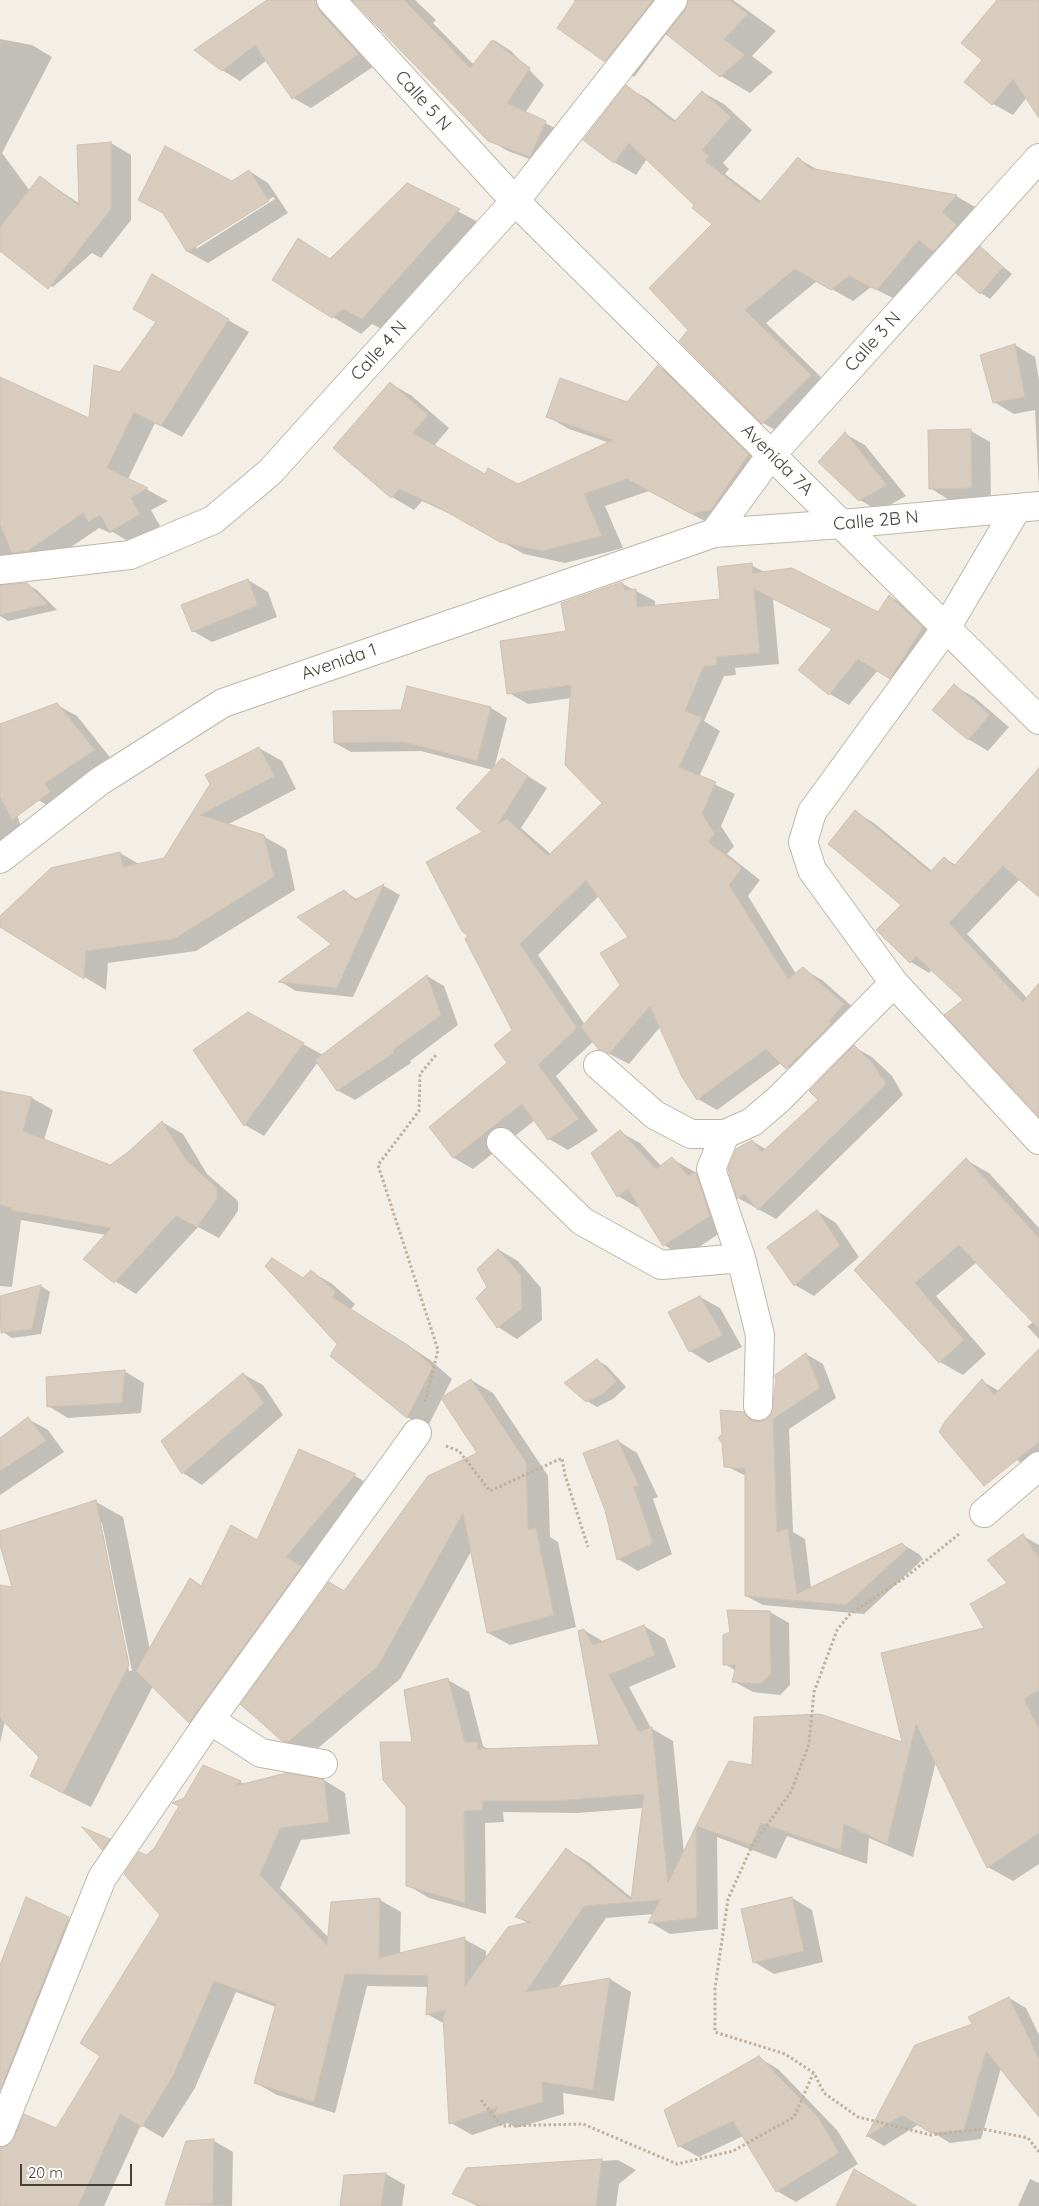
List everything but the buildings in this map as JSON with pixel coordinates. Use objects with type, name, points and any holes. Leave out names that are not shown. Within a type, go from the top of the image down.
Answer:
[{"type":"street","name":"Calle 5 N","points":[[331,0],[515,201]]},
{"type":"street","name":"Calle 4 N","points":[[0,570],[130,556],[213,520],[270,472],[515,201],[673,0]]},
{"type":"street","name":"Calle 3 N","points":[[714,533],[772,455],[1039,158]]},
{"type":"street","name":"Avenida 7A","points":[[515,201],[1039,720]]},
{"type":"street","name":"Calle 2B N","points":[[714,533],[842,524],[1028,507]]},
{"type":"street","points":[[1028,507],[946,628],[812,812],[803,842],[812,870],[894,983],[1039,1140]]},
{"type":"street","name":"Avenida 1","points":[[0,859],[100,781],[223,702],[714,533]]},
{"type":"street","points":[[598,1065],[655,1115],[692,1134],[725,1134],[752,1122],[779,1099],[894,983]]},
{"type":"street","points":[[725,1134],[711,1169],[741,1258],[760,1335],[758,1406]]},
{"type":"street","points":[[501,1142],[582,1221],[661,1265],[741,1258]]},
{"type":"street","points":[[0,2132],[102,1878],[210,1720],[417,1433]]},
{"type":"street","points":[[984,1513],[1039,1466]]},
{"type":"street","points":[[210,1720],[260,1753],[323,1764]]},
{"type":"path","points":[[436,1054],[420,1074],[419,1111],[378,1165],[438,1350],[417,1433],[459,1452],[490,1491],[562,1458],[565,1474],[588,1547]]},
{"type":"path","points":[[984,1513],[906,1576],[850,1614],[837,1630],[814,1692],[810,1744],[791,1792],[752,1846],[728,1899],[715,1988],[714,2032],[785,2054],[814,2073],[824,2093],[858,2117],[931,2135],[982,2129],[1028,2138],[1039,2152]]},
{"type":"path","points":[[481,2100],[502,2126],[583,2124],[676,2164],[733,2151],[794,2117],[814,2073]]}]
